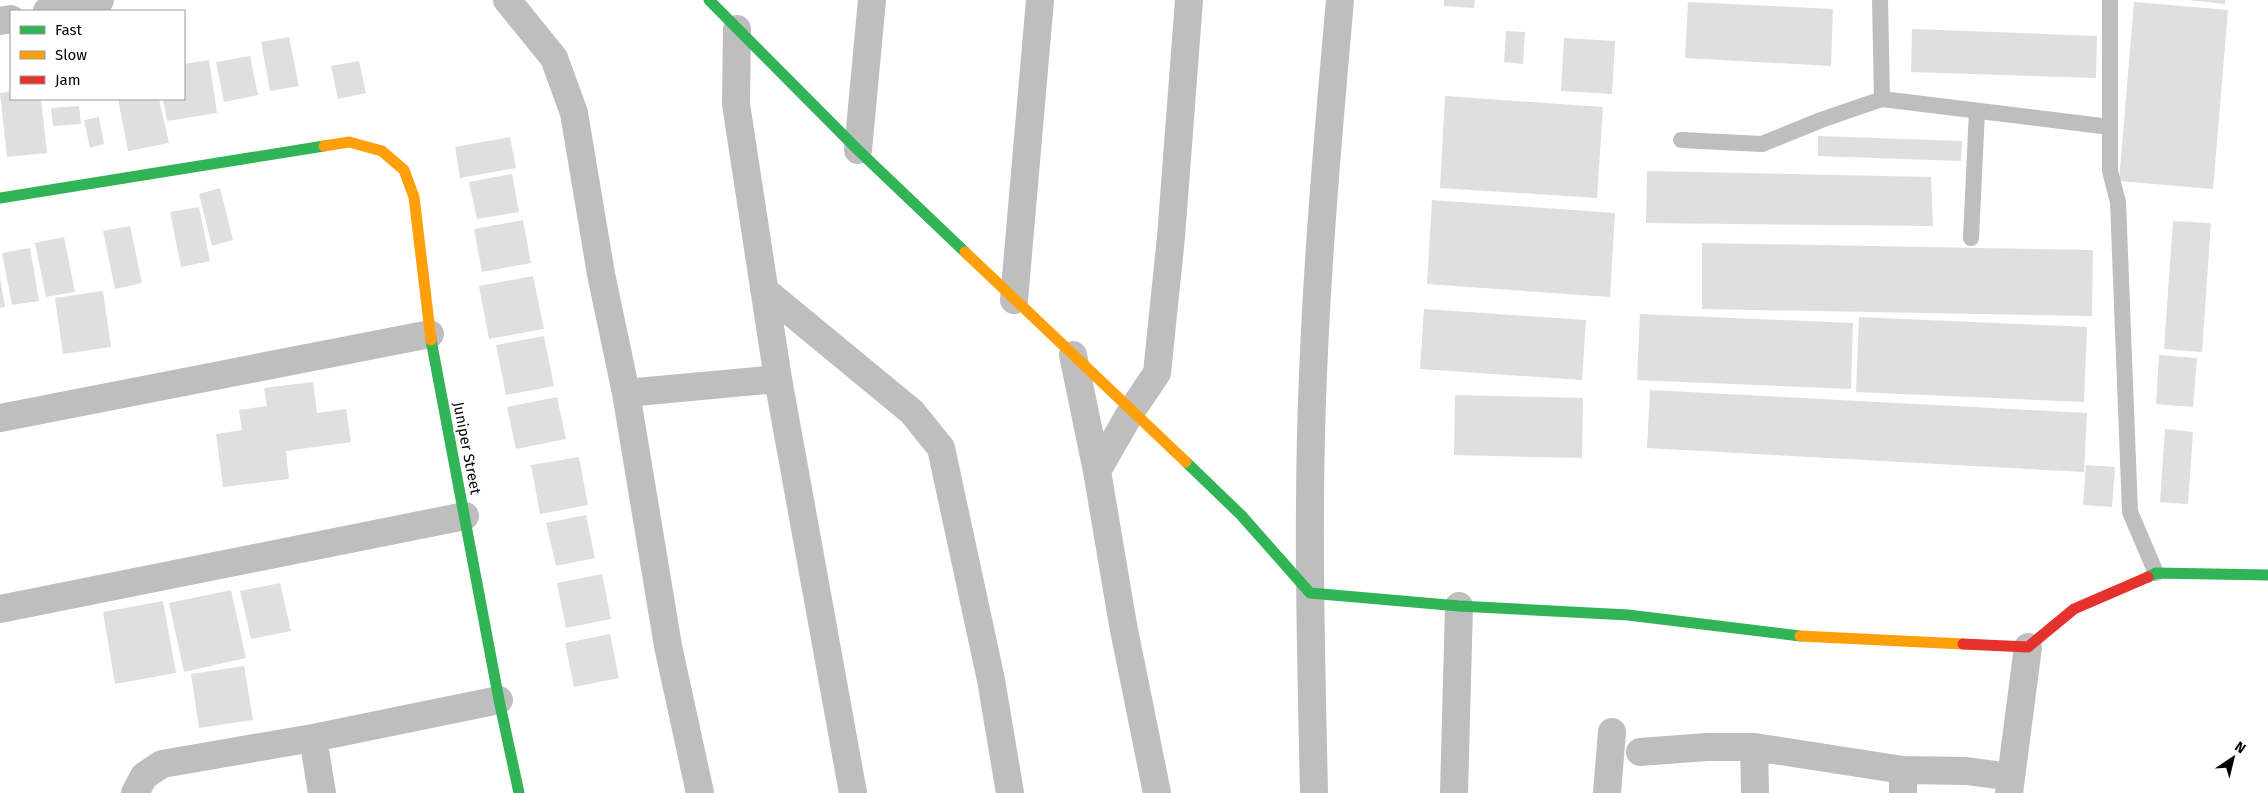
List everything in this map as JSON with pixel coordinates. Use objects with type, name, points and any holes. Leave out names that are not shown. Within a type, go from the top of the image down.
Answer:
[{"type":"street","points":[[52,10],[100,0]]},
{"type":"street","points":[[507,0],[554,58],[574,113],[601,274],[626,393],[668,646],[700,793]]},
{"type":"street","points":[[709,0],[858,150],[1241,515],[1310,593],[1459,606],[1628,615],[1793,636],[2028,647],[2074,609],[2156,573],[2268,575]]},
{"type":"street","points":[[858,150],[872,0]]},
{"type":"street","points":[[1014,300],[1040,0]]},
{"type":"street","points":[[1097,471],[1132,410],[1157,373],[1171,238],[1188,0]]},
{"type":"street","points":[[1314,793],[1310,593],[1313,375],[1325,176],[1340,0]]},
{"type":"street","points":[[736,29],[736,104],[764,290],[778,379],[853,793]]},
{"type":"street","name":"Juniper Street","points":[[0,198],[349,142],[382,150],[404,170],[414,196],[430,334],[499,700],[519,793]]},
{"type":"street","points":[[764,290],[912,412],[941,448],[991,680],[1010,793]]},
{"type":"street","points":[[0,418],[430,334]]},
{"type":"street","points":[[1073,355],[1097,471],[1123,625],[1157,793]]},
{"type":"street","points":[[626,393],[778,379]]},
{"type":"street","points":[[0,608],[465,516]]},
{"type":"street","points":[[1454,793],[1459,606]]},
{"type":"street","points":[[1640,752],[1707,747],[1754,747],[1903,782],[1967,771],[2010,785],[2028,647]]},
{"type":"street","points":[[135,793],[144,776],[162,764],[313,738],[499,700]]},
{"type":"street","points":[[1607,793],[1612,732]]},
{"type":"street","points":[[313,738],[322,793]]},
{"type":"street","points":[[1754,747],[1755,793]]},
{"type":"lane","points":[[1880,0],[1882,99]]},
{"type":"lane","points":[[2110,0],[2110,171],[2118,202],[2130,512],[2156,573]]},
{"type":"lane","points":[[1681,140],[1762,144],[1821,120],[1882,99],[2110,127]]},
{"type":"lane","points":[[1972,238],[1978,111]]},
{"type":"building","points":[[1444,0],[1475,0],[1474,8],[1444,6]]},
{"type":"building","points":[[2188,0],[2225,0],[2225,4]]},
{"type":"building","points":[[1688,2],[1833,9],[1831,66],[1685,58]]},
{"type":"building","points":[[2134,2],[2228,10],[2213,189],[2119,181]]},
{"type":"building","points":[[1912,29],[2097,36],[2096,78],[1911,72]]},
{"type":"building","points":[[1506,31],[1525,32],[1523,64],[1504,62]]},
{"type":"building","points":[[289,37],[299,86],[270,91],[261,42]]},
{"type":"building","points":[[1564,38],[1615,41],[1612,94],[1561,91]]},
{"type":"building","points":[[250,56],[258,95],[224,102],[216,62]]},
{"type":"building","points":[[209,60],[217,113],[167,121],[163,100],[185,100],[185,64]]},
{"type":"building","points":[[359,61],[366,93],[338,99],[331,66]]},
{"type":"building","points":[[10,91],[10,100],[41,100],[47,153],[7,157],[0,93]]},
{"type":"building","points":[[1445,96],[1603,107],[1597,198],[1440,188]]},
{"type":"building","points":[[118,100],[159,100],[169,143],[128,151]]},
{"type":"building","points":[[79,106],[81,124],[53,126],[51,108]]},
{"type":"building","points":[[99,117],[104,144],[90,148],[84,120]]},
{"type":"building","points":[[1818,136],[1962,141],[1961,161],[1818,156]]},
{"type":"building","points":[[510,137],[516,168],[460,178],[455,147]]},
{"type":"building","points":[[1647,171],[1931,177],[1933,226],[1646,223]]},
{"type":"building","points":[[512,174],[519,212],[477,219],[469,182]]},
{"type":"building","points":[[220,188],[233,240],[212,246],[199,194]]},
{"type":"building","points":[[1432,200],[1615,213],[1610,297],[1427,284]]},
{"type":"building","points":[[199,207],[210,261],[181,267],[170,212]]},
{"type":"building","points":[[523,220],[531,263],[482,272],[474,229]]},
{"type":"building","points":[[2173,221],[2211,223],[2202,352],[2164,349]]},
{"type":"building","points":[[130,226],[142,283],[115,289],[103,231]]},
{"type":"building","points":[[64,237],[75,292],[46,297],[35,243]]},
{"type":"building","points":[[1702,243],[2093,250],[2092,316],[1702,309]]},
{"type":"building","points":[[30,248],[39,301],[12,305],[2,253]]},
{"type":"building","points":[[533,276],[544,329],[489,339],[479,286]]},
{"type":"building","points":[[0,277],[5,307],[0,308]]},
{"type":"building","points":[[103,291],[111,347],[63,354],[55,298]]},
{"type":"building","points":[[1424,309],[1586,320],[1582,380],[1420,369]]},
{"type":"building","points":[[1640,314],[1853,323],[1851,389],[1637,380]]},
{"type":"building","points":[[1859,317],[2087,327],[2084,402],[1856,392]]},
{"type":"building","points":[[544,336],[554,386],[506,395],[496,345]]},
{"type":"building","points":[[2159,355],[2197,358],[2193,407],[2156,404]]},
{"type":"building","points":[[313,382],[317,413],[346,409],[351,442],[286,451],[289,479],[223,487],[216,434],[242,430],[239,410],[267,406],[264,388]]},
{"type":"building","points":[[1650,390],[2087,413],[2084,472],[1647,448]]},
{"type":"building","points":[[1455,395],[1583,398],[1582,458],[1454,455]]},
{"type":"building","points":[[557,397],[566,439],[516,449],[507,407]]},
{"type":"building","points":[[2165,429],[2193,432],[2188,504],[2160,502]]},
{"type":"building","points":[[579,457],[588,505],[540,514],[531,465]]},
{"type":"building","points":[[2086,465],[2115,467],[2112,507],[2083,505]]},
{"type":"building","points":[[586,515],[595,558],[556,566],[546,523]]},
{"type":"building","points":[[602,574],[611,619],[566,628],[557,583]]},
{"type":"building","points":[[280,583],[291,631],[251,639],[240,591]]},
{"type":"building","points":[[231,590],[246,658],[184,672],[169,603]]},
{"type":"building","points":[[163,601],[176,673],[115,684],[103,612]]},
{"type":"building","points":[[610,634],[619,678],[574,687],[565,643]]},
{"type":"building","points":[[244,666],[253,720],[199,728],[191,674]]},
{"type":"traffic: fast","points":[[709,0],[858,150],[965,252]]},
{"type":"traffic: fast","points":[[0,198],[324,146]]},
{"type":"traffic: fast","points":[[431,340],[499,700],[519,793]]},
{"type":"traffic: fast","points":[[1186,462],[1241,515],[1310,593],[1459,606],[1628,615],[1800,636]]},
{"type":"traffic: fast","points":[[2148,577],[2156,573],[2268,575]]},
{"type":"traffic: slow","points":[[324,146],[349,142],[382,151],[404,170],[414,197],[431,340]]},
{"type":"traffic: slow","points":[[965,252],[1186,462]]},
{"type":"traffic: slow","points":[[1800,636],[1963,644]]},
{"type":"traffic: jam","points":[[1963,644],[2028,647],[2074,609],[2148,577]]}]
